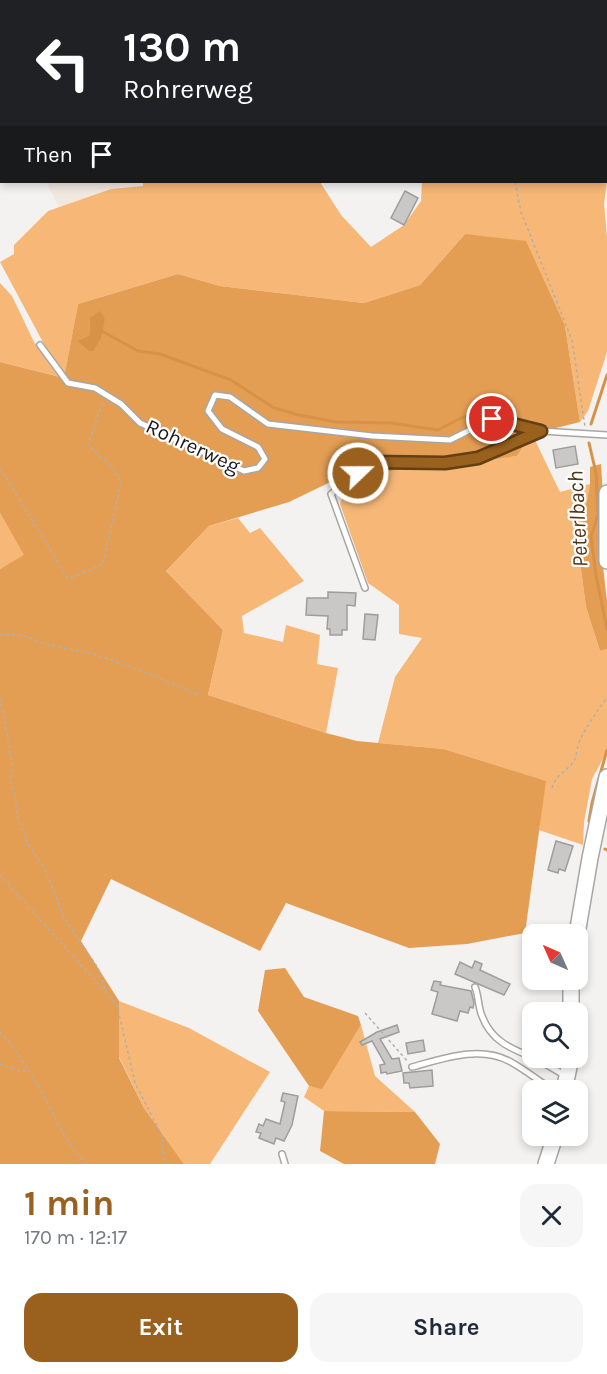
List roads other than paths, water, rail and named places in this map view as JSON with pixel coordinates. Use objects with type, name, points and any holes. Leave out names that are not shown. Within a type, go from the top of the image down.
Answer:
[{"type":"main road","points":[[607,493],[607,561]]},
{"type":"main road","points":[[579,924],[607,777]]},
{"type":"main road","points":[[546,1164],[552,1146]]},
{"type":"lane","name":"Rohrerweg","points":[[40,345],[68,383],[95,388],[121,404],[140,423],[244,471],[258,468],[265,459],[258,447],[222,429],[208,411],[215,395],[230,397],[268,423],[372,436],[450,440],[492,419],[541,431],[607,435]]},
{"type":"lane","points":[[365,588],[331,494],[371,462],[445,463],[478,458],[541,431]]},
{"type":"lane","points":[[475,987],[481,1014],[491,1034],[505,1046],[522,1052]]},
{"type":"lane","points":[[412,1066],[461,1054],[485,1054],[507,1060],[538,1080]]},
{"type":"lane","points":[[548,1068],[562,1080]]},
{"type":"lane","points":[[282,1154],[285,1164]]},
{"type":"waterway","points":[[100,330],[138,351],[160,354],[231,380],[274,408],[299,415],[336,422],[391,423],[438,430],[461,418],[487,410],[500,411],[548,430]]},
{"type":"waterway","name":"Peterlbach","points":[[591,424],[607,375]]},
{"type":"waterway","name":"Peterlbach","points":[[589,443],[596,473],[598,515],[591,536],[607,629]]},
{"type":"waterway","name":"Peterlbach","points":[[589,821],[607,750]]}]
